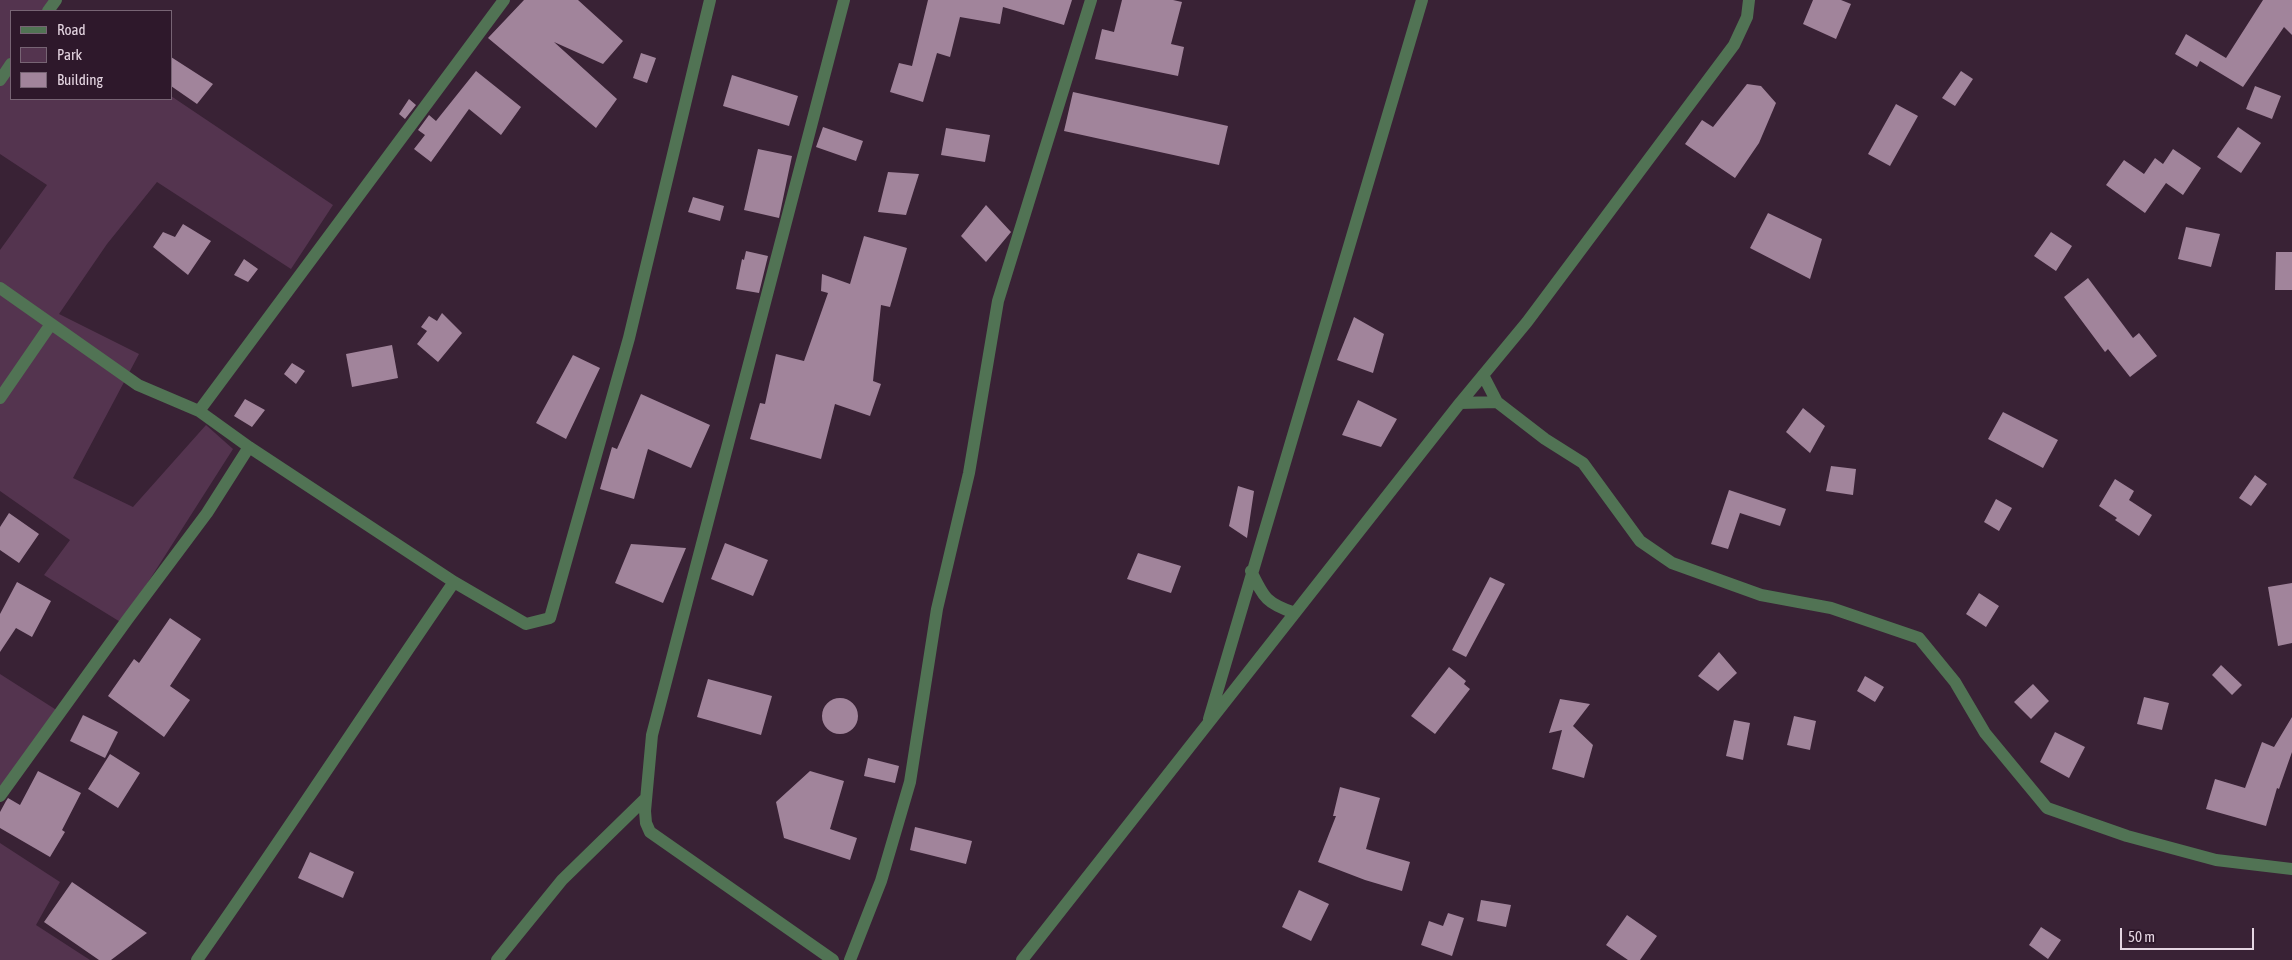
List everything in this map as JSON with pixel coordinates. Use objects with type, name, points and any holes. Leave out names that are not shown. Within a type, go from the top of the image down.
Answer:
[{"type":"street","points":[[198,411],[504,0]]},
{"type":"street","points":[[0,288],[138,385],[198,411],[249,447],[454,582],[526,624],[550,618],[629,338],[710,0]]},
{"type":"street","points":[[833,960],[650,832],[646,823],[646,798],[652,736],[844,0]]},
{"type":"street","points":[[850,960],[881,881],[910,782],[937,609],[969,473],[998,301],[1091,0]]},
{"type":"street","points":[[1207,726],[1251,571],[1422,0]]},
{"type":"street","points":[[1022,960],[1460,403],[1527,322],[1734,45],[1748,17],[1749,0]]},
{"type":"street","points":[[0,80],[10,65]]},
{"type":"street","points":[[0,398],[51,324]]},
{"type":"street","points":[[1483,374],[1497,402],[1544,439],[1583,463],[1640,541],[1672,563],[1761,595],[1831,608],[1919,638],[1956,682],[1985,733],[2047,808],[2127,836],[2216,860],[2292,869]]},
{"type":"street","points":[[1460,403],[1497,402]]},
{"type":"street","points":[[0,796],[207,513],[249,447]]},
{"type":"street","points":[[1251,571],[1264,598],[1278,607],[1296,613]]},
{"type":"street","points":[[197,960],[267,860],[353,728],[454,582]]},
{"type":"street","points":[[497,960],[562,880],[646,798]]},
{"type":"green space","points":[[0,0],[55,0],[47,10],[10,10],[10,100],[172,100],[172,97],[333,205],[291,269],[157,182],[107,244],[59,314],[139,354],[73,478],[133,507],[206,425],[233,449],[122,623],[44,575],[70,540],[0,491],[0,250],[47,185],[0,154]]},
{"type":"green space","points":[[0,674],[58,711],[0,791]]},
{"type":"green space","points":[[0,843],[60,882],[36,925],[90,960],[0,960]]},
{"type":"building","points":[[524,0],[578,0],[623,41],[603,64],[554,42],[617,99],[596,128],[488,38]]},
{"type":"building","points":[[928,0],[1072,0],[1064,25],[1003,7],[1000,24],[960,17],[950,57],[937,53],[923,102],[890,92],[899,63],[912,66]]},
{"type":"building","points":[[1122,0],[1173,0],[1182,2],[1171,44],[1184,47],[1178,76],[1095,59],[1102,29],[1114,32]]},
{"type":"building","points":[[1813,0],[1841,0],[1851,4],[1836,39],[1803,24]]},
{"type":"building","points":[[2263,0],[2292,0],[2292,35],[2284,27],[2243,87],[2200,61],[2197,67],[2175,54],[2186,34],[2226,58]]},
{"type":"building","points":[[641,53],[656,58],[647,83],[633,78]]},
{"type":"building","points":[[172,58],[213,84],[197,104],[172,87]]},
{"type":"building","points":[[476,71],[521,107],[501,135],[469,109],[431,162],[414,149],[425,135],[418,130],[429,115],[436,121]]},
{"type":"building","points":[[1961,71],[1973,79],[1955,106],[1942,98]]},
{"type":"building","points":[[732,75],[798,96],[789,126],[723,106]]},
{"type":"building","points":[[1747,84],[1761,86],[1776,103],[1759,143],[1735,178],[1685,144],[1702,120],[1713,127]]},
{"type":"building","points":[[2255,86],[2281,96],[2272,119],[2246,109]]},
{"type":"building","points":[[1073,92],[1228,126],[1219,165],[1064,131]]},
{"type":"building","points":[[409,99],[416,105],[405,119],[399,114]]},
{"type":"building","points":[[1896,104],[1918,116],[1890,166],[1868,154]]},
{"type":"building","points":[[823,127],[863,141],[856,161],[816,147]]},
{"type":"building","points":[[2238,127],[2261,143],[2241,173],[2217,157]]},
{"type":"building","points":[[946,128],[990,135],[985,162],[941,155]]},
{"type":"building","points":[[758,149],[792,156],[779,218],[744,210]]},
{"type":"building","points":[[2173,149],[2201,168],[2183,195],[2166,183],[2145,213],[2106,185],[2124,160],[2144,174],[2155,158],[2163,164]]},
{"type":"building","points":[[888,172],[919,174],[906,215],[878,212]]},
{"type":"building","points":[[693,197],[724,206],[720,221],[688,212]]},
{"type":"building","points":[[986,205],[1011,232],[986,262],[961,236]]},
{"type":"building","points":[[1768,213],[1822,239],[1810,279],[1750,248]]},
{"type":"building","points":[[183,224],[211,241],[188,275],[153,247],[163,232],[175,237]]},
{"type":"building","points":[[2186,227],[2220,234],[2211,267],[2178,259]]},
{"type":"building","points":[[2051,232],[2072,246],[2056,271],[2034,256]]},
{"type":"building","points":[[864,236],[907,248],[890,307],[881,305],[873,381],[881,384],[870,416],[835,404],[821,459],[750,439],[760,403],[765,404],[776,354],[804,361],[828,293],[821,291],[822,274],[850,284]]},
{"type":"building","points":[[746,251],[768,256],[759,293],[736,289],[742,259],[744,260]]},
{"type":"building","points":[[2276,252],[2292,252],[2292,290],[2275,290]]},
{"type":"building","points":[[244,259],[258,269],[248,282],[234,275]]},
{"type":"building","points":[[2088,278],[2133,338],[2139,333],[2157,356],[2130,377],[2108,349],[2105,352],[2064,297]]},
{"type":"building","points":[[442,313],[462,333],[438,362],[417,344],[427,331],[421,327],[429,316],[437,321]]},
{"type":"building","points":[[1354,317],[1384,334],[1373,373],[1337,360]]},
{"type":"building","points":[[392,345],[398,378],[352,387],[346,354]]},
{"type":"building","points":[[573,355],[600,368],[566,439],[536,423]]},
{"type":"building","points":[[292,363],[305,371],[296,384],[284,374]]},
{"type":"building","points":[[641,394],[710,425],[691,468],[648,449],[634,499],[600,489],[612,447],[617,449]]},
{"type":"building","points":[[245,399],[265,410],[252,427],[234,416]]},
{"type":"building","points":[[1358,400],[1397,419],[1381,447],[1342,435]]},
{"type":"building","points":[[1803,408],[1825,426],[1810,453],[1786,432]]},
{"type":"building","points":[[2003,412],[2058,440],[2043,468],[1988,439]]},
{"type":"building","points":[[1831,466],[1856,469],[1853,495],[1826,491]]},
{"type":"building","points":[[2255,475],[2267,484],[2251,506],[2239,498]]},
{"type":"building","points":[[2115,479],[2134,491],[2129,500],[2152,515],[2139,536],[2115,520],[2117,518],[2099,506]]},
{"type":"building","points":[[1238,486],[1254,491],[1247,538],[1229,526]]},
{"type":"building","points":[[1729,490],[1786,509],[1780,526],[1740,513],[1728,549],[1711,544]]},
{"type":"building","points":[[1996,499],[2012,508],[1999,531],[1984,522]]},
{"type":"building","points":[[9,513],[39,534],[19,563],[0,550],[0,527]]},
{"type":"building","points":[[725,543],[768,560],[753,596],[711,579]]},
{"type":"building","points":[[631,544],[686,548],[663,603],[615,583]]},
{"type":"building","points":[[1138,553],[1181,566],[1171,593],[1127,579]]},
{"type":"building","points":[[1490,577],[1505,584],[1466,657],[1452,650]]},
{"type":"building","points":[[17,582],[51,601],[32,637],[16,628],[0,652],[0,614]]},
{"type":"building","points":[[2292,583],[2292,643],[2278,646],[2268,587]]},
{"type":"building","points":[[1979,593],[1999,606],[1986,627],[1966,614]]},
{"type":"building","points":[[170,618],[201,639],[170,686],[190,700],[164,737],[108,696],[134,659],[139,663]]},
{"type":"building","points":[[1719,652],[1737,673],[1718,691],[1698,676]]},
{"type":"building","points":[[2221,665],[2242,685],[2232,695],[2212,675]]},
{"type":"building","points":[[1449,667],[1466,681],[1464,684],[1470,689],[1435,734],[1411,716]]},
{"type":"building","points":[[1865,676],[1884,687],[1875,702],[1857,691]]},
{"type":"building","points":[[708,679],[772,696],[761,735],[697,717]]},
{"type":"building","points":[[2033,684],[2049,701],[2031,719],[2014,702]]},
{"type":"building","points":[[2144,697],[2169,703],[2162,730],[2137,724]]},
{"type":"building","points":[[840,698],[847,699],[853,703],[857,709],[857,723],[853,729],[847,733],[840,734],[833,733],[827,729],[823,723],[822,716],[823,709],[827,703],[833,699]]},
{"type":"building","points":[[1560,699],[1590,704],[1573,726],[1593,745],[1584,778],[1552,769],[1562,730],[1549,733]]},
{"type":"building","points":[[83,715],[118,732],[105,758],[70,741]]},
{"type":"building","points":[[1794,716],[1816,721],[1810,750],[1787,745]]},
{"type":"building","points":[[2292,717],[2292,752],[2279,789],[2277,788],[2266,826],[2206,809],[2215,779],[2245,788],[2262,742],[2274,747]]},
{"type":"building","points":[[1734,720],[1750,723],[1743,760],[1726,756]]},
{"type":"building","points":[[2055,732],[2085,747],[2069,778],[2040,762]]},
{"type":"building","points":[[110,754],[140,773],[118,808],[88,789]]},
{"type":"building","points":[[868,758],[899,766],[895,783],[864,776]]},
{"type":"building","points":[[38,771],[81,793],[62,830],[65,832],[50,857],[0,828],[0,812],[8,798],[20,805]]},
{"type":"building","points":[[810,771],[844,781],[830,829],[857,838],[850,860],[784,838],[776,802]]},
{"type":"building","points":[[1340,787],[1380,798],[1366,849],[1410,862],[1402,891],[1365,880],[1318,862],[1336,816],[1333,816]]},
{"type":"building","points":[[915,827],[972,841],[966,864],[910,850]]},
{"type":"building","points":[[310,852],[354,872],[343,898],[298,878]]},
{"type":"building","points":[[72,882],[147,933],[111,960],[99,960],[44,922]]},
{"type":"building","points":[[1299,890],[1329,904],[1311,941],[1282,927]]},
{"type":"building","points":[[1481,900],[1511,905],[1506,927],[1477,921]]},
{"type":"building","points":[[1448,913],[1464,918],[1452,956],[1421,945],[1429,921],[1443,926]]},
{"type":"building","points":[[1627,915],[1657,936],[1640,960],[1628,960],[1606,945]]},
{"type":"building","points":[[2041,927],[2061,940],[2048,959],[2029,945]]}]
